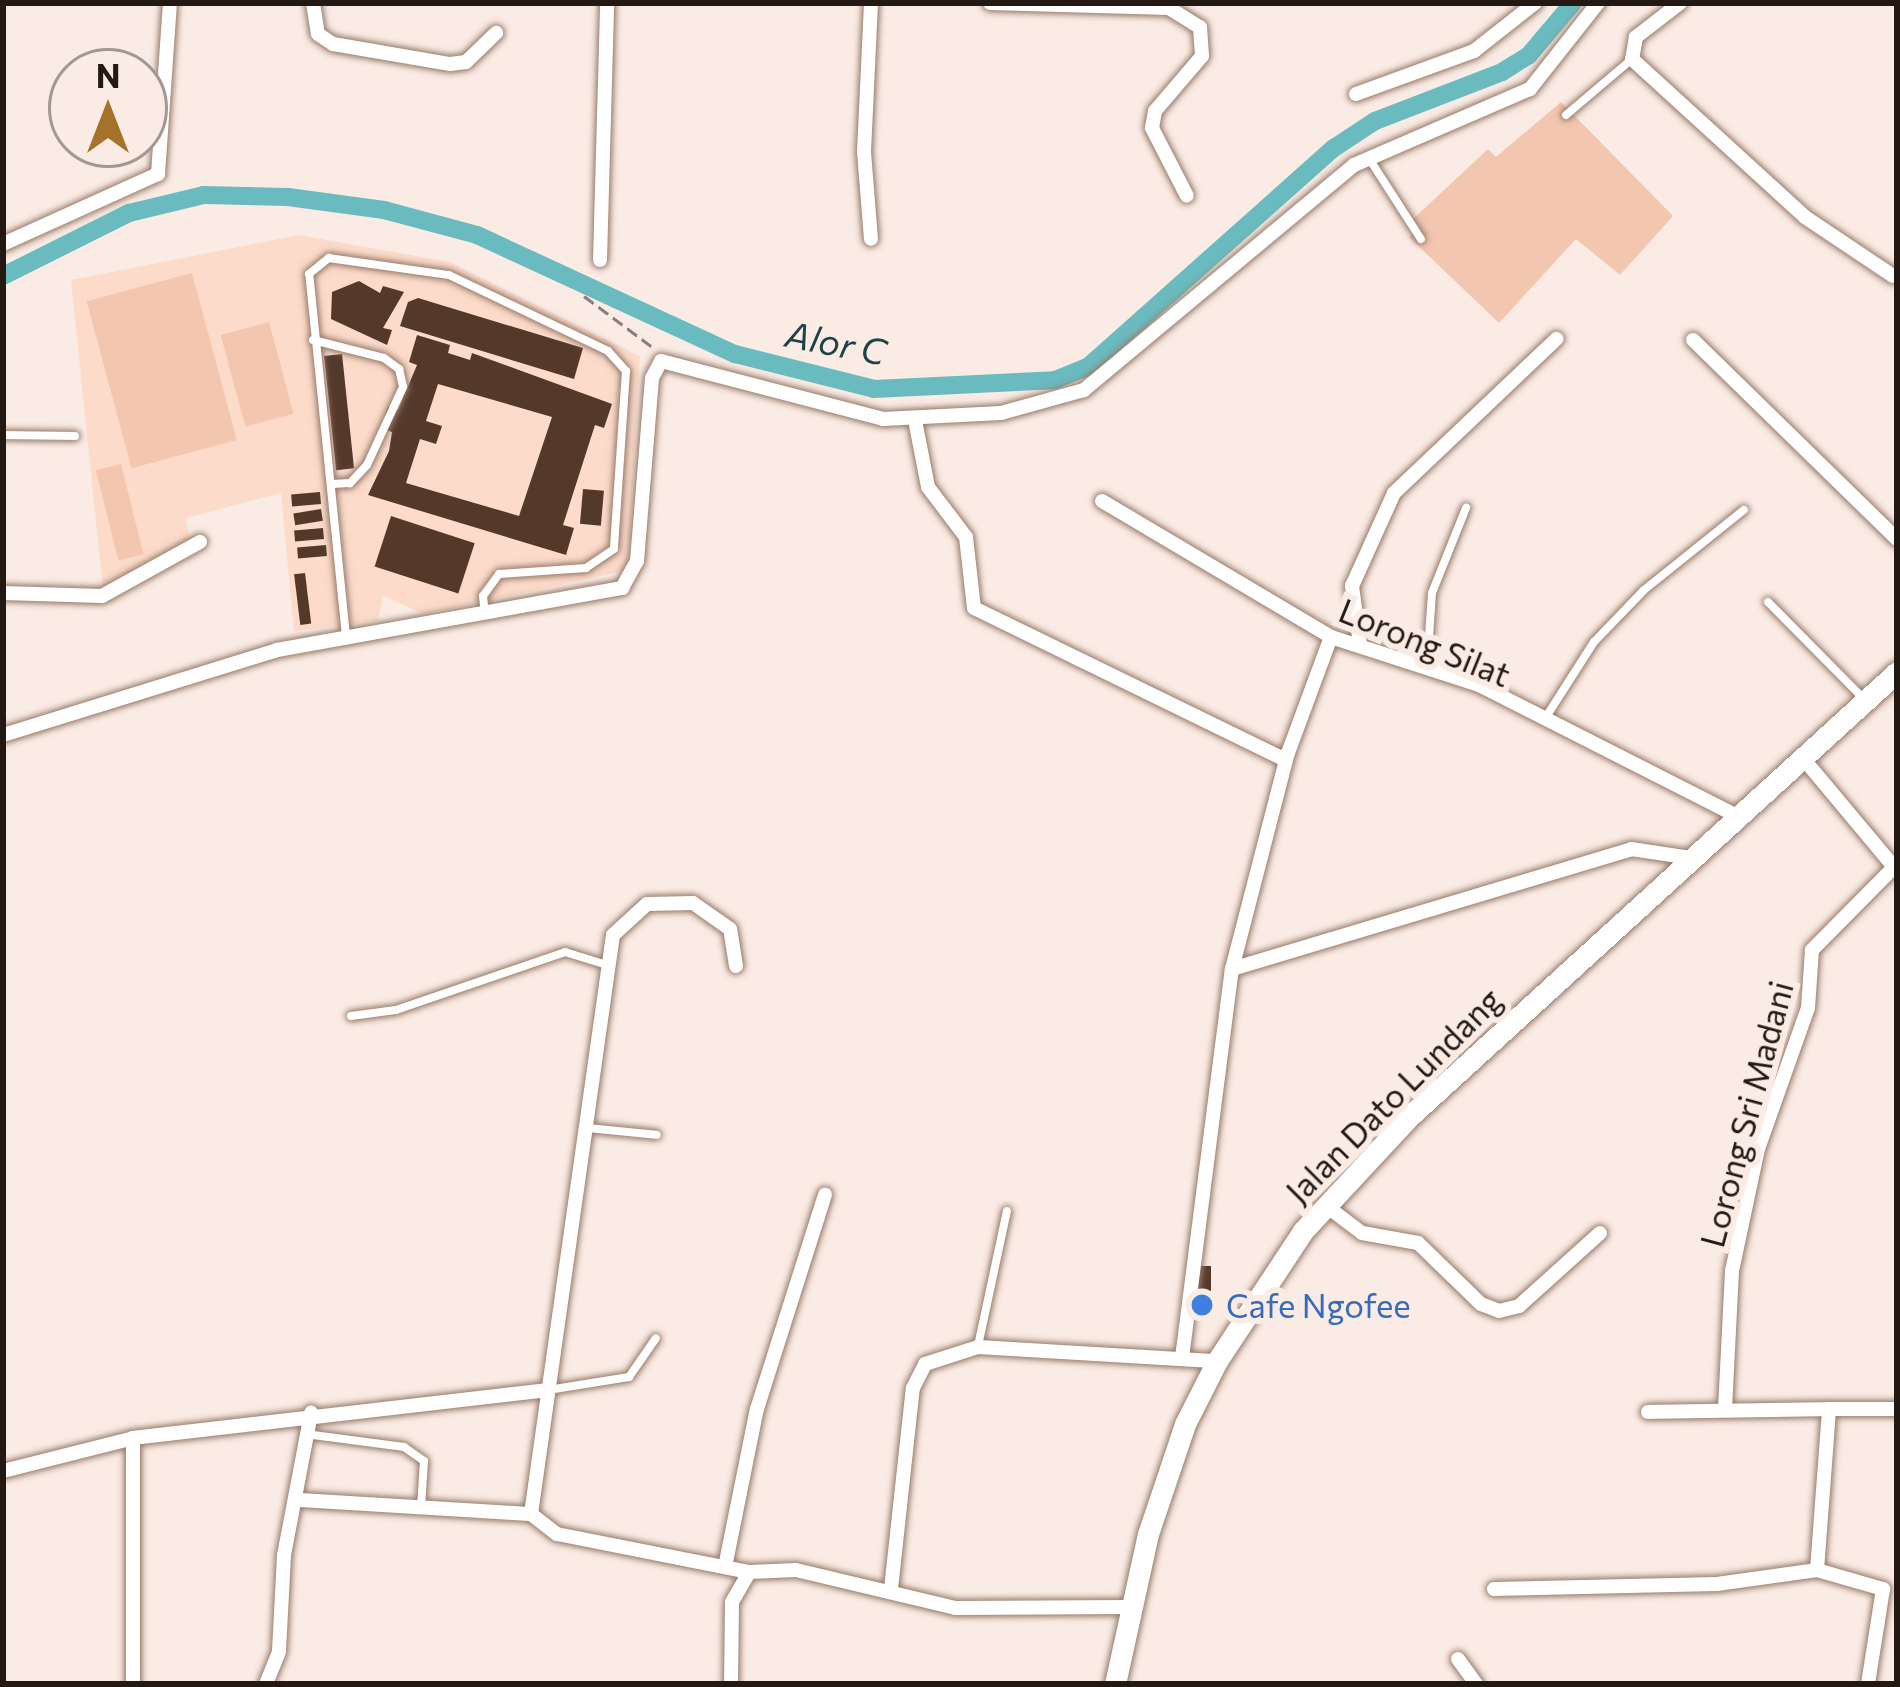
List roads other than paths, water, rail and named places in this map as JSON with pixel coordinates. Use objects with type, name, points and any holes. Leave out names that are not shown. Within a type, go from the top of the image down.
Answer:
[{"type":"main road","name":"Jalan Dato Lundang","points":[[1115,1684],[1128,1607],[1166,1478],[1217,1361],[1325,1205],[1410,1116],[1897,673]]},
{"type":"street","points":[[3,244],[158,174],[170,3]]},
{"type":"street","points":[[313,3],[318,34],[333,44],[450,64],[466,62],[496,33]]},
{"type":"street","points":[[600,260],[605,224],[607,3]]},
{"type":"street","points":[[871,3],[864,152],[872,239]]},
{"type":"street","points":[[990,3],[1169,8],[1200,27],[1202,56],[1155,111],[1151,128],[1187,196]]},
{"type":"street","points":[[1356,94],[1474,51],[1535,3]]},
{"type":"street","points":[[3,735],[254,656],[622,589],[631,579],[652,379],[661,361],[680,360],[731,385],[850,416],[915,420],[1001,413],[1084,390],[1369,158],[1512,101],[1543,76],[1598,3]]},
{"type":"street","points":[[1680,3],[1636,37],[1632,59],[1805,217],[1896,277]]},
{"type":"street","points":[[1360,644],[1352,586],[1394,493],[1556,339]]},
{"type":"street","points":[[1693,340],[1897,539]]},
{"type":"street","points":[[915,420],[928,487],[966,537],[974,608],[1286,760]]},
{"type":"street","name":"Lorong Silat","points":[[1102,502],[1331,637],[1479,685],[1543,724],[1737,816]]},
{"type":"street","points":[[3,592],[101,596],[200,542]]},
{"type":"street","points":[[1182,1358],[1232,969],[1286,760],[1331,637]]},
{"type":"street","name":"Lorong Sri Madani","points":[[1725,1409],[1732,1271],[1758,1149],[1808,1007],[1812,950],[1896,867],[1802,758]]},
{"type":"street","points":[[1232,969],[1631,849],[1692,859]]},
{"type":"street","points":[[531,1514],[608,965],[627,917],[669,900],[693,903],[730,929],[736,966]]},
{"type":"street","points":[[725,1567],[757,1409],[825,1193]]},
{"type":"street","points":[[1325,1205],[1362,1233],[1418,1243],[1480,1304],[1499,1311],[1520,1306],[1600,1233]]},
{"type":"street","points":[[891,1589],[913,1388],[925,1364],[978,1347],[1217,1361]]},
{"type":"street","points":[[3,1471],[134,1438],[311,1413],[545,1390]]},
{"type":"street","points":[[1817,1570],[1828,1409]]},
{"type":"street","points":[[1648,1412],[1897,1409]]},
{"type":"street","points":[[266,1684],[279,1651],[284,1555],[313,1435],[311,1413]]},
{"type":"street","points":[[133,1684],[134,1438]]},
{"type":"street","points":[[299,1500],[531,1514],[557,1534],[749,1572],[796,1570],[891,1589],[955,1608],[1128,1607]]},
{"type":"street","points":[[1494,1589],[1717,1584],[1817,1570],[1890,1590],[1868,1684]]},
{"type":"street","points":[[731,1684],[732,1602],[749,1572]]},
{"type":"street","points":[[1458,1659],[1476,1684]]},
{"type":"lane","points":[[1566,115],[1632,59]]},
{"type":"lane","points":[[1369,158],[1421,239]]},
{"type":"lane","points":[[346,637],[313,340],[310,267],[348,258],[448,275],[623,364],[629,416],[614,549],[586,568],[500,574],[483,596],[485,614]]},
{"type":"lane","points":[[313,340],[384,358],[399,370],[403,387],[367,466],[350,483],[332,484]]},
{"type":"lane","points":[[3,435],[75,436]]},
{"type":"lane","points":[[1427,666],[1432,593],[1466,508]]},
{"type":"lane","points":[[1543,724],[1594,642],[1644,590],[1744,511]]},
{"type":"lane","points":[[1768,602],[1865,700]]},
{"type":"lane","points":[[351,1016],[396,1010],[565,952],[608,965]]},
{"type":"lane","points":[[586,1128],[657,1135]]},
{"type":"lane","points":[[978,1347],[1007,1211]]},
{"type":"lane","points":[[545,1390],[629,1377],[656,1338]]},
{"type":"lane","points":[[313,1435],[404,1447],[424,1461],[421,1507]]},
{"type":"waterway","name":"Alor C","points":[[3,276],[129,213],[204,195],[288,197],[384,210],[477,235],[735,354],[874,389],[1055,380],[1089,366],[1334,148],[1375,121],[1502,72],[1529,55],[1573,3]]},
{"type":"place","name":"Cafe Ngofee","points":[[1202,1305]]}]
